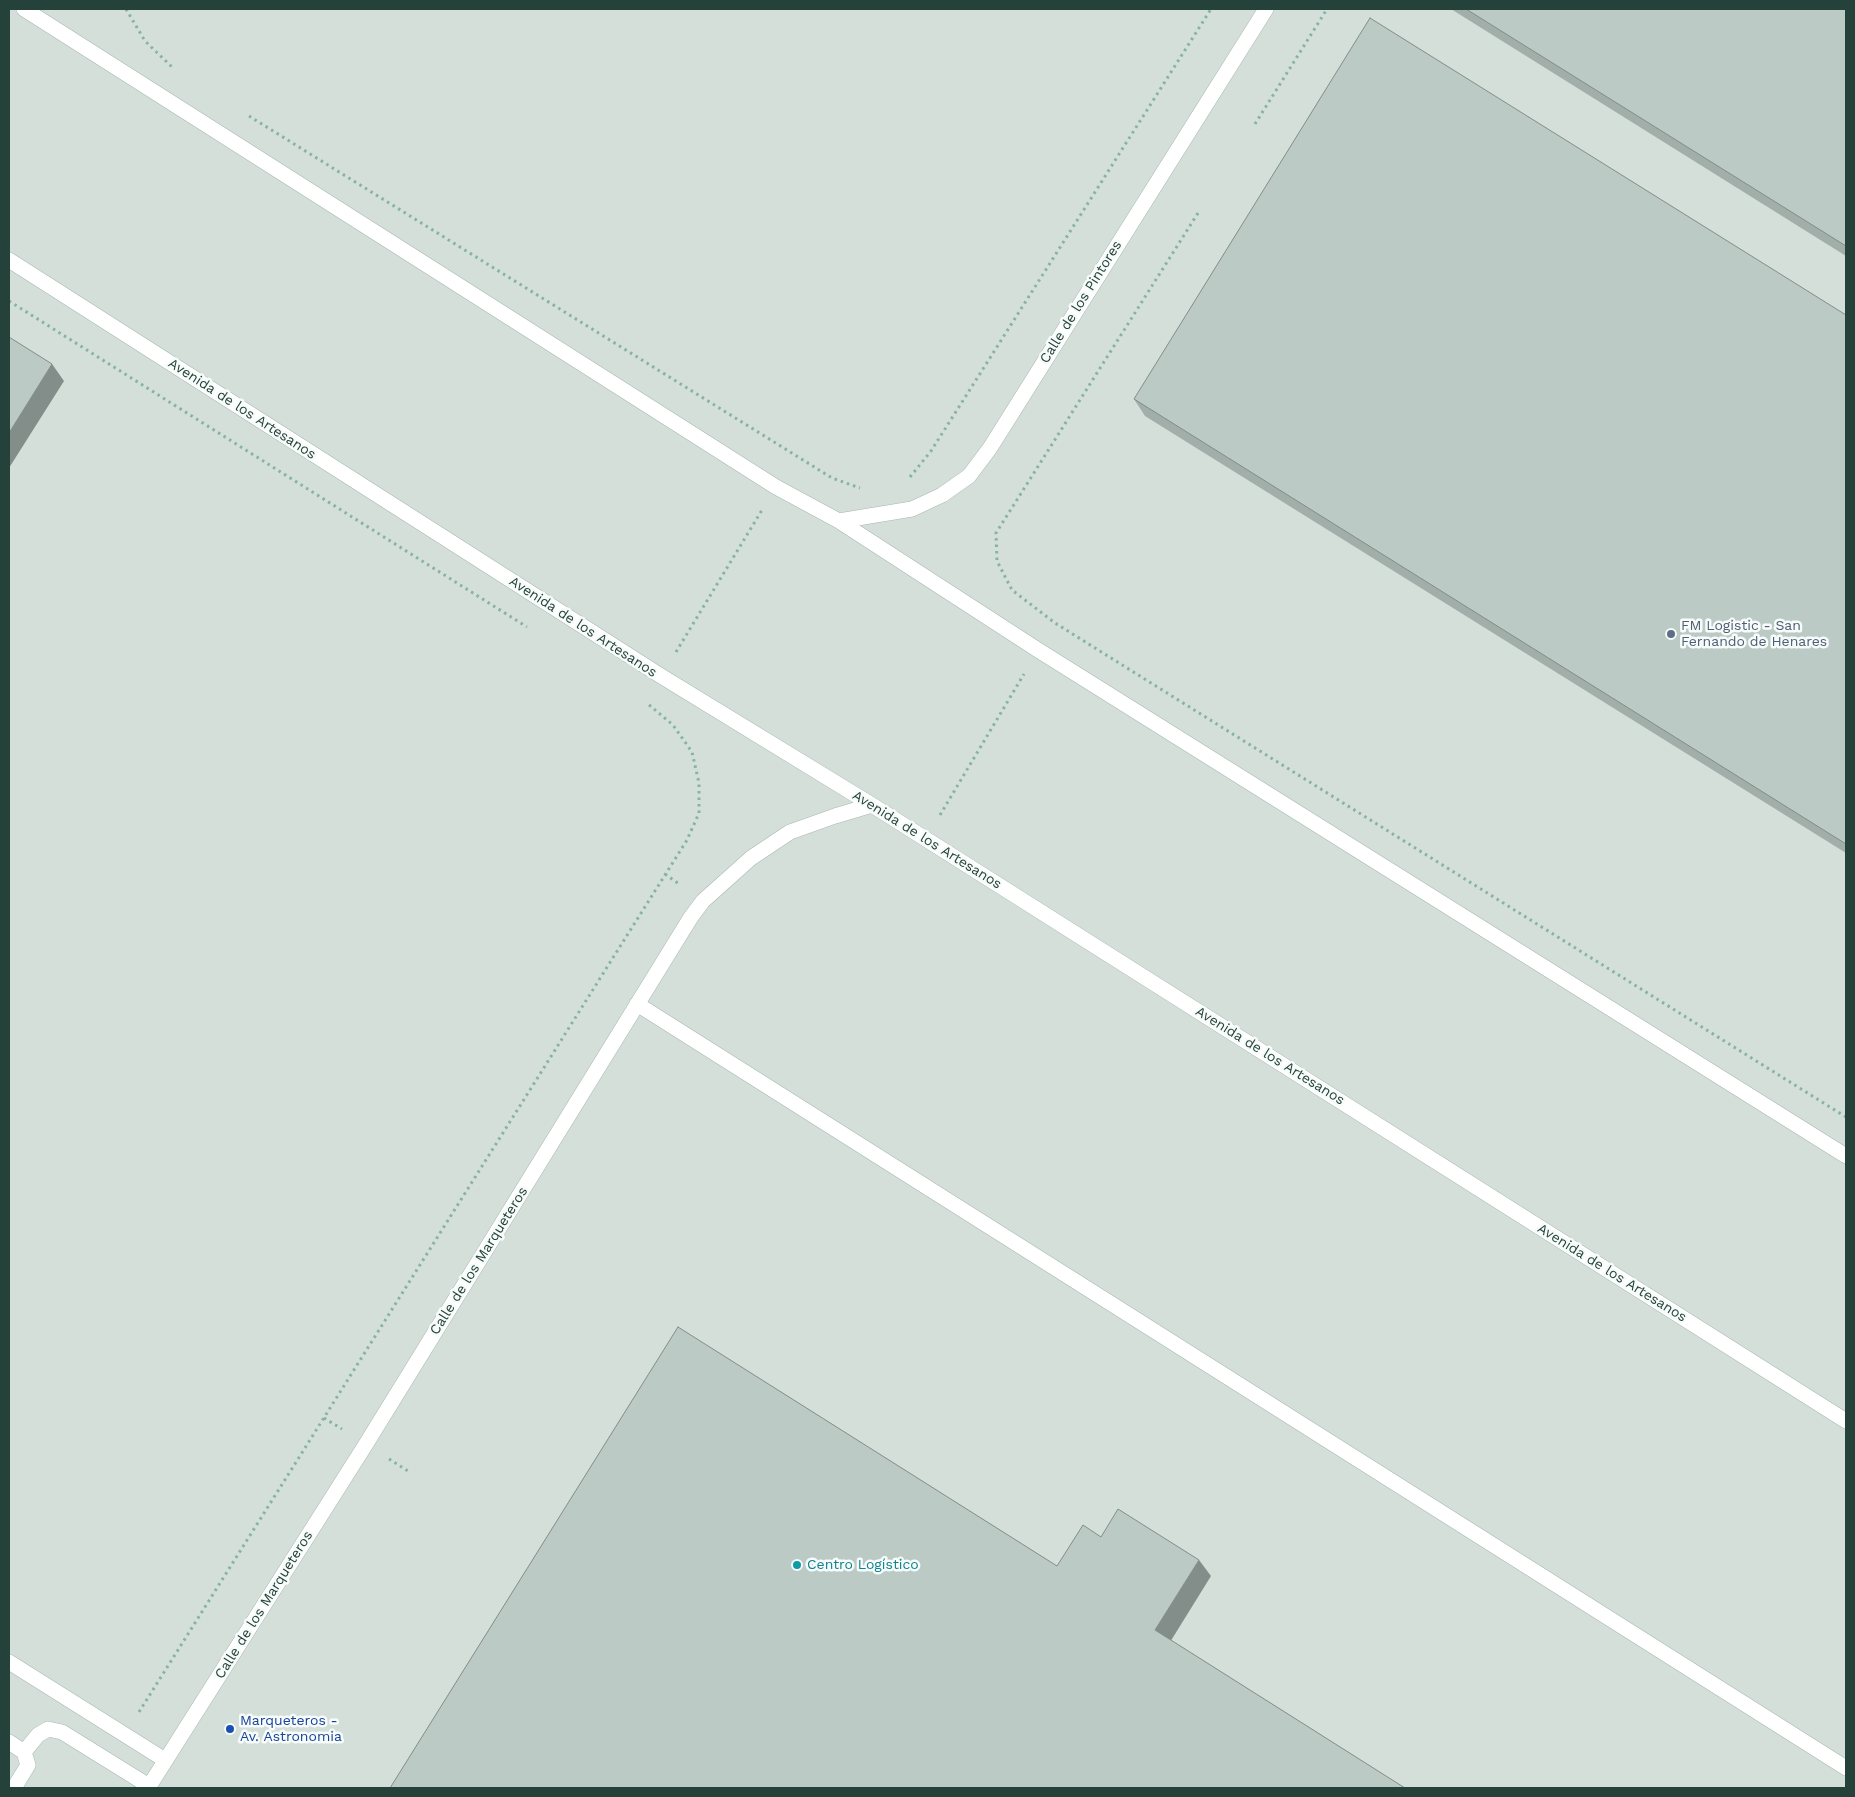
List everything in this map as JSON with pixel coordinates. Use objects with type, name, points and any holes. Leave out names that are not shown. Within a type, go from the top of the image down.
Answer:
[{"type":"street","points":[[24,9],[776,486],[839,521],[1038,650],[1846,1156]]},
{"type":"street","name":"Calle de los Pintores","points":[[839,521],[912,509],[942,495],[969,476],[990,448],[1266,9]]},
{"type":"street","name":"Avenida de los Artesanos","points":[[9,260],[661,676],[872,805],[1846,1421]]},
{"type":"street","name":"Calle de los Marqueteros","points":[[148,1787],[366,1444],[691,917],[703,901],[751,858],[790,832],[872,805]]},
{"type":"street","points":[[637,1004],[1846,1768]]},
{"type":"street","points":[[9,1662],[165,1760]]},
{"type":"street","points":[[24,1752],[38,1735],[48,1729],[62,1732],[148,1787]]},
{"type":"street","points":[[9,1742],[24,1752],[28,1765],[14,1788]]},
{"type":"path","points":[[126,9],[145,41],[173,68]]},
{"type":"path","points":[[910,478],[932,451],[1211,9]]},
{"type":"path","points":[[1255,124],[1327,9]]},
{"type":"path","points":[[248,115],[832,478],[867,490]]},
{"type":"path","points":[[1198,213],[996,533],[997,561],[1012,590],[1055,623],[1846,1117]]},
{"type":"path","points":[[9,302],[528,628]]},
{"type":"path","points":[[125,1735],[687,840],[698,813],[698,783],[692,752],[673,725],[645,701],[795,455]]},
{"type":"path","points":[[925,839],[1055,623]]},
{"type":"shaded area","points":[[9,9],[1846,9],[1846,1788],[9,1788]]},
{"type":"building","points":[[1466,9],[1846,9],[1846,246]]},
{"type":"building","name":"FM Logistic - San Fernando de Henares","points":[[1370,18],[1846,315],[1846,844],[1134,399]]},
{"type":"building","points":[[9,337],[52,364],[9,433]]},
{"type":"building","name":"Centro Logístico","points":[[678,1327],[1057,1566],[1083,1525],[1101,1537],[1118,1509],[1199,1560],[1155,1630],[1405,1788],[390,1788]]},
{"type":"place","name":"FM Logistic - San Fernando de Henares","points":[[1671,634]]},
{"type":"place","name":"Centro Logístico","points":[[797,1565]]},
{"type":"place","name":"Marqueteros - Av. Astronomia","points":[[230,1729]]}]
